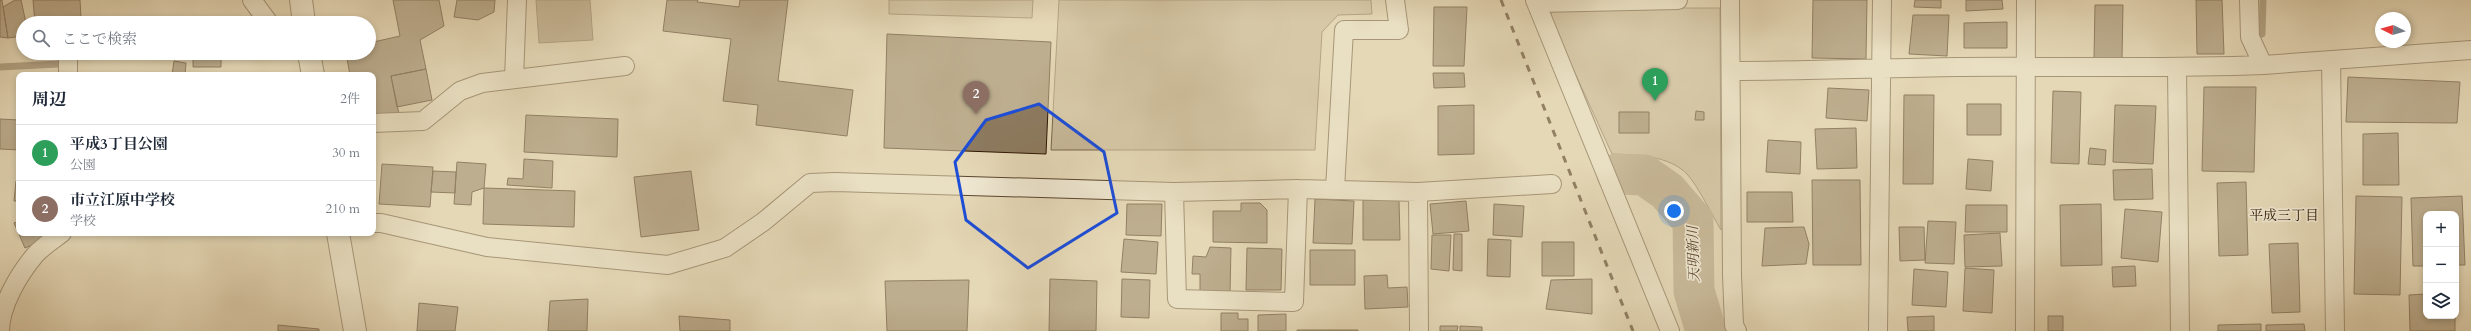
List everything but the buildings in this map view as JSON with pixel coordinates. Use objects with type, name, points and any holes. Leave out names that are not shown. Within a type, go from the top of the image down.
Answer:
[{"type":"street","points":[[252,0],[264,16]]},
{"type":"street","points":[[301,0],[303,16]]},
{"type":"street","points":[[514,79],[517,0]]},
{"type":"street","points":[[1335,189],[1344,30],[1398,30],[1395,0]]},
{"type":"street","points":[[1670,331],[1536,1],[1678,0]]},
{"type":"street","points":[[1730,0],[1732,275],[1734,325],[1737,331]]},
{"type":"street","points":[[1878,331],[1882,0]]},
{"type":"street","points":[[2025,331],[2026,0]]},
{"type":"street","points":[[2249,0],[2250,37],[2263,65]]},
{"type":"street","points":[[1731,71],[2177,68],[2263,65],[2471,50]]},
{"type":"street","points":[[68,60],[68,72]]},
{"type":"street","points":[[310,60],[312,72]]},
{"type":"street","points":[[2331,60],[2335,331]]},
{"type":"street","points":[[376,124],[423,121],[460,91],[482,83],[625,66]]},
{"type":"street","points":[[2177,68],[2180,331]]},
{"type":"street","points":[[376,223],[487,247],[668,265],[724,248],[762,222],[810,184],[835,182],[1174,192],[1335,189],[1418,192],[1552,184]]},
{"type":"street","points":[[1174,192],[1177,298],[1294,302],[1298,189]]},
{"type":"street","points":[[1418,192],[1419,331]]},
{"type":"street","points":[[0,331],[0,324],[11,292],[36,255],[58,236]]},
{"type":"street","points":[[339,236],[355,331]]},
{"type":"highlighted area","points":[[1039,104],[1104,152],[1117,213],[1081,237],[1028,268],[966,220],[955,162],[986,120]]},
{"type":"shaded area","points":[[536,0],[590,0],[593,40],[539,43]]},
{"type":"shaded area","points":[[889,0],[1033,0],[1032,18],[889,14]]},
{"type":"shaded area","points":[[1059,0],[1371,0],[1372,14],[1338,15],[1322,32],[1315,150],[1051,150]]},
{"type":"shaded area","points":[[1555,8],[1720,8],[1721,230],[1696,186],[1687,174],[1679,168],[1671,163],[1652,157],[1612,154],[1549,16]]},
{"type":"waterway","points":[[2262,34],[2263,0]]},
{"type":"waterway","points":[[0,67],[59,64]]},
{"type":"waterway","name":"天明新川","points":[[1617,174],[1644,175],[1667,191],[1693,221],[1694,291],[1706,331]]},
{"type":"railway","points":[[1501,0],[1633,331]]},
{"type":"place","name":"平成3丁目公園","points":[[1655,101]]},
{"type":"place","name":"市立江原中学校","points":[[976,114]]},
{"type":"district","name":"平成三丁目","points":[[2284,215]]}]
